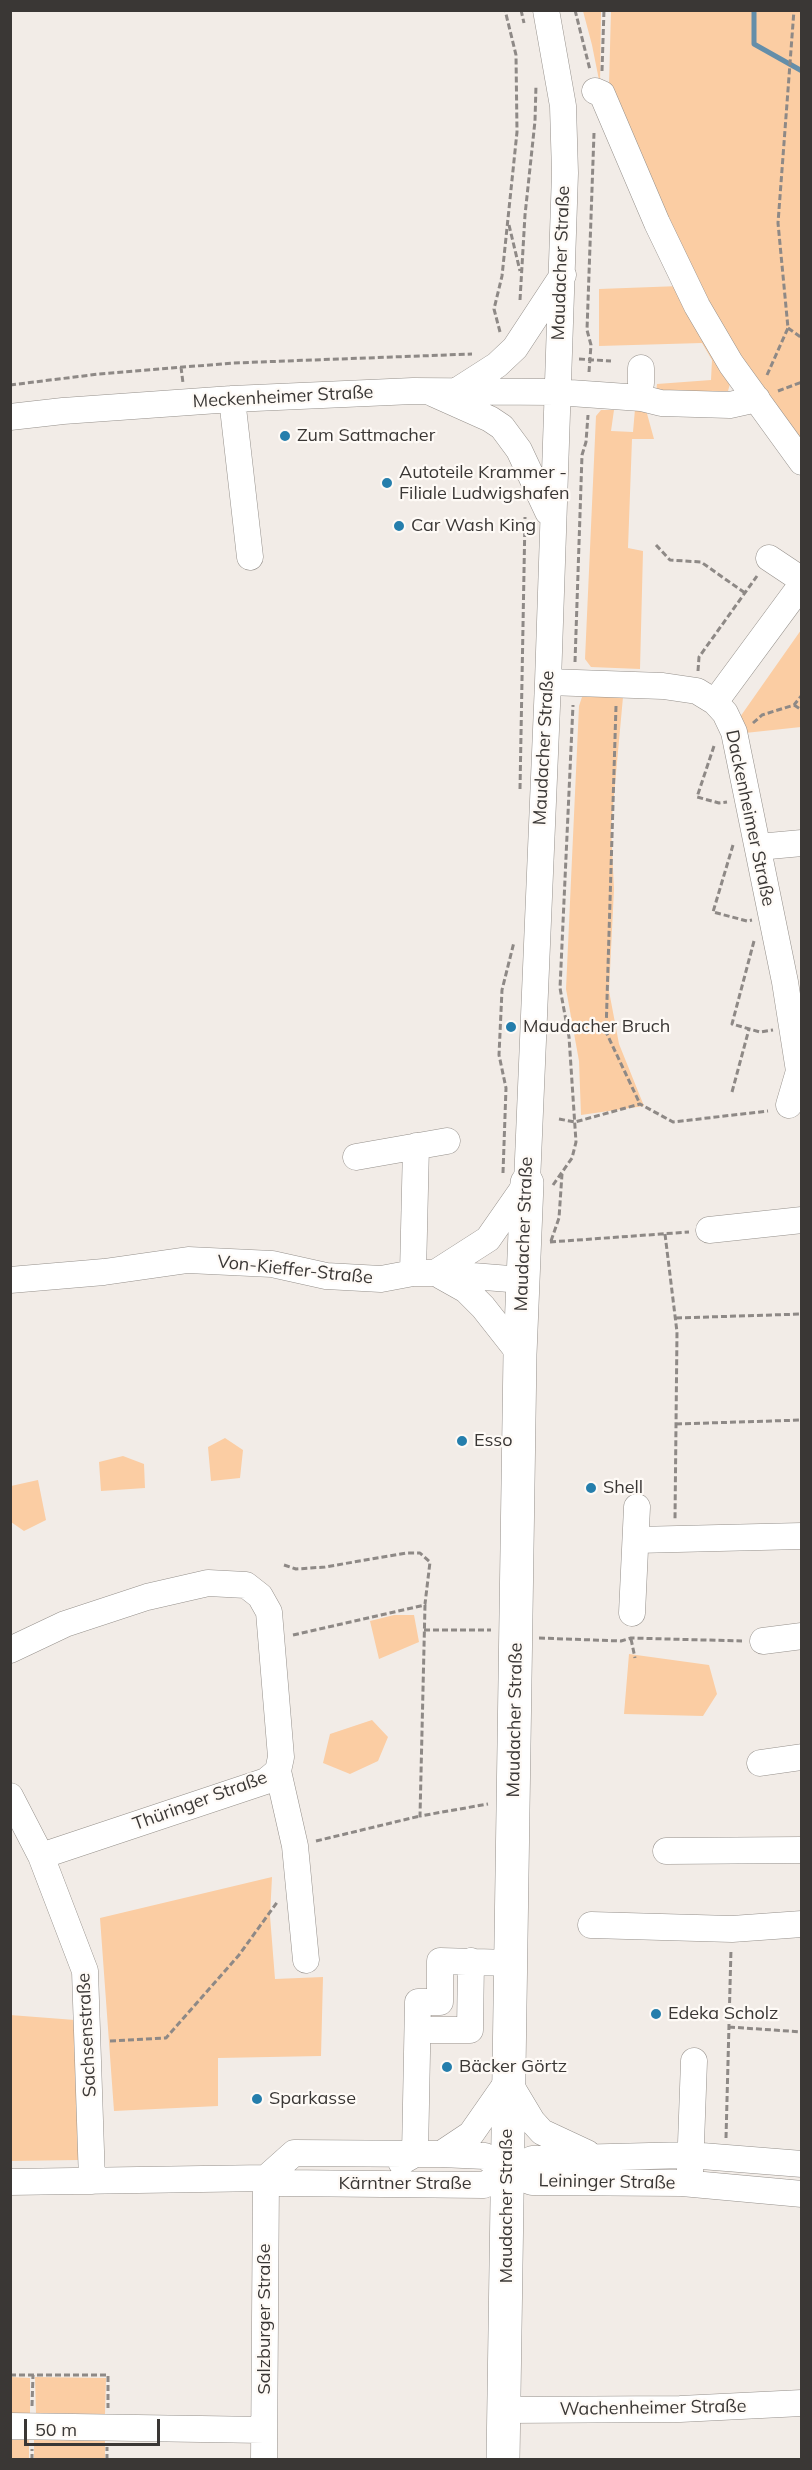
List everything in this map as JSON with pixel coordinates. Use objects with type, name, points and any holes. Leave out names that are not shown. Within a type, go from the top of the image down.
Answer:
[{"type":"main road","name":"Maudacher Straße","points":[[503,2460],[522,1280],[515,1180]]},
{"type":"street","name":"Maudacher Straße","points":[[515,1180],[548,682],[556,392],[563,275],[563,106],[546,10]]},
{"type":"street","points":[[598,93],[697,306],[731,364],[801,462]]},
{"type":"street","points":[[457,390],[497,365],[515,348],[563,275]]},
{"type":"street","name":"Meckenheimer Straße","points":[[10,417],[232,399],[457,390],[556,392],[641,398],[676,404],[730,405],[757,399]]},
{"type":"street","points":[[429,391],[502,427],[519,450],[552,522]]},
{"type":"street","points":[[232,399],[250,557]]},
{"type":"street","points":[[548,682],[617,684],[706,696],[801,582],[769,558]]},
{"type":"street","name":"Dackenheimer Straße","points":[[706,696],[725,713],[732,727],[756,838],[766,917],[792,1028],[799,1071],[789,1105]]},
{"type":"street","points":[[756,838],[801,843]]},
{"type":"street","points":[[356,1157],[447,1141]]},
{"type":"street","points":[[416,1146],[424,1273],[466,1290],[483,1307],[520,1354]]},
{"type":"street","name":"Von-Kieffer-Straße","points":[[424,1273],[488,1239],[515,1180]]},
{"type":"street","points":[[710,1230],[801,1220]]},
{"type":"street","name":"Von-Kieffer-Straße","points":[[10,1280],[104,1272],[188,1260],[272,1264],[326,1276],[381,1279],[424,1273],[522,1280]]},
{"type":"street","points":[[632,1613],[637,1508]]},
{"type":"street","points":[[636,1540],[801,1536]]},
{"type":"street","name":"Thüringer Straße","points":[[10,1650],[65,1624],[147,1597],[208,1583],[246,1585],[260,1596],[269,1611],[281,1757],[278,1771],[266,1780],[41,1856]]},
{"type":"street","points":[[763,1641],[801,1636]]},
{"type":"street","points":[[760,1763],[801,1757]]},
{"type":"street","points":[[278,1771],[295,1845],[306,1960]]},
{"type":"street","name":"Sachsenstraße","points":[[10,1796],[41,1856],[86,1971],[92,2181]]},
{"type":"street","points":[[666,1851],[801,1850]]},
{"type":"street","points":[[591,1926],[732,1929],[801,1924]]},
{"type":"street","points":[[390,2184],[390,2168],[415,2154],[418,2002],[440,2002],[440,1961],[510,1964]]},
{"type":"street","points":[[418,2030],[470,2030],[471,1962]]},
{"type":"street","points":[[694,2061],[689,2155],[691,2174],[702,2184]]},
{"type":"street","name":"Kärntner Straße","points":[[441,2154],[471,2134],[508,2081]]},
{"type":"street","name":"Leininger Straße","points":[[508,2081],[532,2121],[542,2132],[596,2157]]},
{"type":"street","name":"Kärntner Straße","points":[[10,2182],[266,2178],[281,2183],[484,2184],[507,2173],[485,2156],[294,2153],[266,2178]]},
{"type":"street","name":"Leininger Straße","points":[[507,2173],[532,2158],[689,2155],[726,2156],[799,2165]]},
{"type":"street","name":"Leininger Straße","points":[[507,2173],[532,2182],[702,2184],[798,2191]]},
{"type":"street","name":"Salzburger Straße","points":[[264,2460],[266,2178]]},
{"type":"street","name":"Wachenheimer Straße","points":[[504,2410],[680,2409],[801,2403]]},
{"type":"street","points":[[21,2426],[264,2430]]},
{"type":"path","points":[[505,10],[516,55],[518,92],[517,132],[502,276],[494,309],[495,318],[505,337]]},
{"type":"path","points":[[521,10],[526,28]]},
{"type":"path","points":[[575,10],[598,93]]},
{"type":"path","points":[[604,10],[587,330],[591,345],[590,360],[611,360]]},
{"type":"path","points":[[757,399],[788,328],[778,223],[794,10]]},
{"type":"path","points":[[519,309],[535,121],[534,75]]},
{"type":"path","points":[[508,220],[521,274]]},
{"type":"path","points":[[788,328],[801,338]]},
{"type":"path","points":[[10,385],[99,374],[233,363],[478,354]]},
{"type":"path","points":[[574,683],[582,455],[587,429]]},
{"type":"path","points":[[520,792],[527,548],[525,513]]},
{"type":"path","points":[[656,545],[670,560],[701,562],[745,594]]},
{"type":"path","points":[[706,696],[699,657],[769,558]]},
{"type":"path","points":[[617,684],[606,1032],[640,1104],[673,1122],[762,1113],[789,1105]]},
{"type":"path","points":[[762,715],[794,705],[801,695]]},
{"type":"path","points":[[794,705],[801,710]]},
{"type":"path","points":[[573,712],[560,987],[569,1037],[576,1142],[572,1158],[562,1172],[559,1218],[550,1242],[710,1230]]},
{"type":"path","points":[[732,727],[719,733],[697,797],[719,803],[747,799]]},
{"type":"path","points":[[756,838],[737,833],[713,912],[747,921],[766,917],[732,1024],[760,1032],[792,1028]]},
{"type":"path","points":[[514,940],[502,990],[499,1055],[506,1088],[515,1180]]},
{"type":"path","points":[[732,1092],[749,1029]]},
{"type":"path","points":[[559,1119],[575,1122],[640,1104]]},
{"type":"path","points":[[665,1234],[676,1318],[674,1539]]},
{"type":"path","points":[[676,1318],[801,1314]]},
{"type":"path","points":[[676,1424],[801,1420]]},
{"type":"path","points":[[284,1565],[296,1569],[325,1567],[406,1553],[420,1553],[429,1562],[424,1629],[420,1816]]},
{"type":"path","points":[[271,1640],[425,1605]]},
{"type":"path","points":[[424,1629],[491,1630]]},
{"type":"path","points":[[537,1638],[621,1641],[631,1638],[763,1641]]},
{"type":"path","points":[[295,1845],[420,1816],[489,1804]]},
{"type":"path","points":[[89,2043],[166,2038],[239,1955],[298,1873]]},
{"type":"path","points":[[726,2156],[732,1929]]},
{"type":"path","points":[[729,2027],[801,2032]]},
{"type":"path","points":[[10,2374],[108,2375],[108,2427]]},
{"type":"path","points":[[21,2426],[33,2375]]},
{"type":"shaded area","points":[[583,11],[601,11],[600,85],[592,45]]},
{"type":"shaded area","points":[[611,11],[801,11],[801,451],[712,316],[670,233],[609,84]]},
{"type":"shaded area","points":[[680,286],[731,380],[728,391],[656,393],[657,384],[711,380],[712,360],[702,343],[599,346],[599,289]]},
{"type":"shaded area","points":[[635,409],[646,410],[654,439],[632,439],[628,548],[643,551],[640,669],[591,667],[585,659],[596,416],[601,410],[614,410],[611,431],[633,432]]},
{"type":"shaded area","points":[[801,630],[801,727],[745,733],[740,717]]},
{"type":"shaded area","points":[[582,697],[623,697],[611,828],[614,889],[609,991],[619,1044],[644,1106],[581,1115],[579,1061],[566,989],[579,706]]},
{"type":"shaded area","points":[[225,1438],[243,1450],[240,1478],[211,1481],[208,1447]]},
{"type":"shaded area","points":[[123,1456],[144,1464],[145,1488],[101,1491],[99,1462]]},
{"type":"shaded area","points":[[38,1480],[46,1520],[24,1531],[11,1522],[11,1486]]},
{"type":"shaded area","points":[[394,1615],[414,1615],[419,1642],[379,1659],[370,1621]]},
{"type":"shaded area","points":[[629,1654],[709,1665],[717,1694],[703,1716],[624,1714]]},
{"type":"shaded area","points":[[372,1720],[388,1737],[378,1761],[350,1774],[323,1763],[330,1734]]},
{"type":"shaded area","points":[[272,1877],[270,1916],[275,1979],[323,1977],[321,2056],[218,2058],[218,2106],[114,2111],[100,1918]]},
{"type":"shaded area","points":[[10,2015],[75,2020],[79,2160],[11,2161]]},
{"type":"shaded area","points":[[11,2377],[30,2378],[30,2413],[11,2413]]},
{"type":"shaded area","points":[[35,2377],[106,2378],[105,2414],[36,2413]]},
{"type":"shaded area","points":[[11,2440],[29,2440],[29,2459],[11,2459]]},
{"type":"shaded area","points":[[34,2440],[105,2441],[105,2459],[34,2459]]},
{"type":"waterway","points":[[754,10],[754,44],[802,71]]},
{"type":"place","name":"Zum Sattmacher","points":[[285,436]]},
{"type":"place","name":"Autoteile Krammer - Filiale Ludwigshafen","points":[[387,483]]},
{"type":"place","name":"Car Wash King","points":[[399,526]]},
{"type":"place","name":"Maudacher Bruch","points":[[511,1027]]},
{"type":"place","name":"Esso","points":[[462,1441]]},
{"type":"place","name":"Shell","points":[[591,1488]]},
{"type":"place","name":"Edeka Scholz","points":[[656,2014]]},
{"type":"place","name":"Bäcker Görtz","points":[[447,2067]]},
{"type":"place","name":"Sparkasse","points":[[257,2099]]}]
